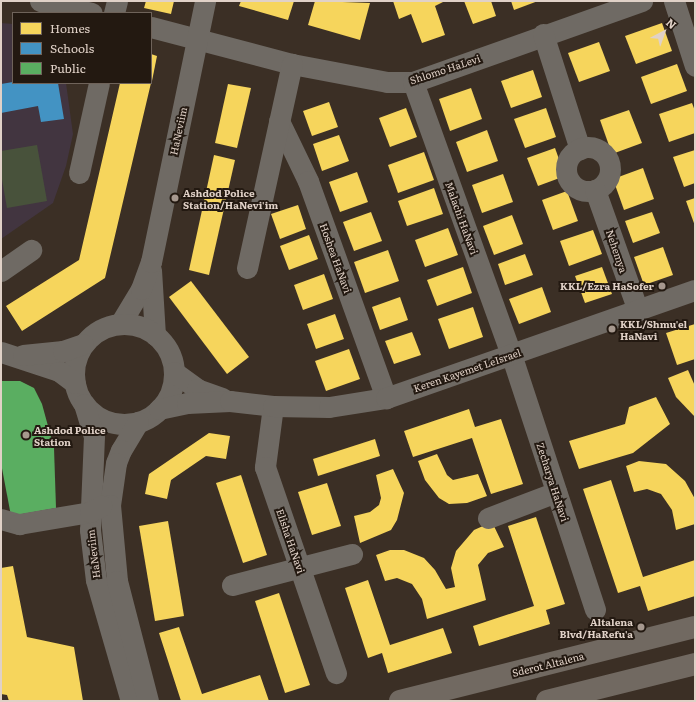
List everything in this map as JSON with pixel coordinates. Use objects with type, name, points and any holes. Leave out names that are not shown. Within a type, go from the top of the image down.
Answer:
[{"type":"main road","name":"Sderot Altalena","points":[[400,701],[695,627]]},
{"type":"main road","points":[[547,701],[695,664]]},
{"type":"street","points":[[40,1],[88,12]]},
{"type":"street","points":[[114,12],[116,1]]},
{"type":"street","name":"HaNeviim","points":[[120,324],[141,289],[151,262],[205,1]]},
{"type":"street","name":"Shlomo HaLevi","points":[[152,27],[197,37],[292,64],[387,82],[413,82],[543,34],[642,1]]},
{"type":"street","points":[[674,1],[695,66]]},
{"type":"street","points":[[543,34],[580,148]]},
{"type":"street","points":[[247,268],[292,64]]},
{"type":"street","name":"Malachi HaNavi","points":[[413,82],[511,354]]},
{"type":"street","points":[[79,173],[99,84]]},
{"type":"street","name":"Hoshea HaNavi","points":[[279,121],[308,181],[386,398]]},
{"type":"street","points":[[580,148],[594,148],[605,156],[608,162],[610,168],[606,181],[595,190],[582,190],[567,176],[567,163],[570,157],[580,148]]},
{"type":"street","name":"Nehemya","points":[[595,190],[638,311]]},
{"type":"street","points":[[1,271],[31,250]]},
{"type":"street","name":"HaNeviim","points":[[151,262],[155,335]]},
{"type":"street","name":"Keren Kayemet LeIsrael","points":[[159,409],[187,404],[230,401],[273,406],[329,408],[386,398],[695,290]]},
{"type":"street","points":[[120,324],[138,327],[155,335],[168,352],[174,372],[172,386],[159,409],[138,422],[114,423],[98,416],[84,404],[75,383],[74,370],[84,344],[93,334],[120,324]]},
{"type":"street","points":[[9,354],[63,351],[84,344]]},
{"type":"street","points":[[9,354],[59,371],[75,383]]},
{"type":"street","name":"Zecharya HaNavi","points":[[511,354],[595,610]]},
{"type":"street","name":"Keren Kayemet LeIsrael","points":[[174,372],[197,390],[230,401]]},
{"type":"street","name":"HaNeviim","points":[[84,404],[94,436],[90,512],[96,580],[132,701]]},
{"type":"street","name":"Elisha HaNavi","points":[[273,406],[265,467],[336,673]]},
{"type":"street","name":"HaNeviim","points":[[138,422],[121,450],[111,496],[112,542],[117,581],[148,701]]},
{"type":"street","points":[[488,518],[556,492]]},
{"type":"street","points":[[1,519],[19,524],[90,512],[111,496]]},
{"type":"street","points":[[232,585],[352,554]]},
{"type":"shaded area","points":[[1,23],[12,24],[12,84],[66,84],[73,134],[66,166],[53,203],[1,239]]},
{"type":"green space","points":[[37,145],[47,201],[7,208],[1,174],[1,151]]},
{"type":"building: Homes","points":[[146,1],[174,1],[171,14],[144,8]]},
{"type":"building: Homes","points":[[241,1],[294,1],[288,20],[239,6]]},
{"type":"building: Homes","points":[[315,1],[370,3],[360,40],[308,25]]},
{"type":"building: Homes","points":[[393,1],[445,1],[435,6],[445,35],[422,43],[411,14],[399,19]]},
{"type":"building: Homes","points":[[464,1],[491,1],[496,16],[473,24]]},
{"type":"building: Homes","points":[[511,1],[538,1],[514,10]]},
{"type":"building: Homes","points":[[662,23],[672,51],[636,64],[625,36]]},
{"type":"building: Homes","points":[[599,42],[610,71],[579,82],[568,53]]},
{"type":"building: Homes","points":[[152,54],[157,56],[152,81]]},
{"type":"building: Homes","points":[[677,64],[687,91],[651,104],[641,77]]},
{"type":"building: Homes","points":[[533,70],[542,97],[511,108],[501,81]]},
{"type":"building: Homes","points":[[120,84],[151,84],[105,278],[22,331],[6,306],[79,260]]},
{"type":"building: Homes","points":[[228,84],[251,88],[237,148],[215,143]]},
{"type":"building: Homes","points":[[471,88],[482,119],[450,131],[439,99]]},
{"type":"building: Homes","points":[[329,102],[338,127],[312,136],[303,111]]},
{"type":"building: Homes","points":[[692,103],[695,111],[695,133],[669,142],[659,114]]},
{"type":"building: Homes","points":[[406,108],[417,137],[390,147],[379,118]]},
{"type":"building: Homes","points":[[546,108],[556,137],[525,148],[514,119]]},
{"type":"building: Homes","points":[[629,110],[642,143],[612,154],[600,120]]},
{"type":"building: Homes","points":[[487,130],[498,161],[467,172],[456,142]]},
{"type":"building: Homes","points":[[339,135],[349,161],[322,171],[313,144]]},
{"type":"building: Homes","points":[[555,148],[565,176],[538,186],[527,158]]},
{"type":"building: Homes","points":[[695,150],[695,183],[684,187],[673,157]]},
{"type":"building: Homes","points":[[424,152],[434,180],[398,193],[388,165]]},
{"type":"building: Homes","points":[[214,155],[235,160],[209,275],[189,270]]},
{"type":"building: Homes","points":[[643,168],[654,199],[624,210],[613,179]]},
{"type":"building: Homes","points":[[357,172],[368,202],[340,212],[329,182]]},
{"type":"building: Homes","points":[[503,174],[513,202],[482,213],[472,185]]},
{"type":"building: Homes","points":[[434,188],[443,214],[407,226],[398,201]]},
{"type":"building: Homes","points":[[567,191],[578,221],[553,230],[542,200]]},
{"type":"building: Homes","points":[[695,198],[695,226],[686,201]]},
{"type":"building: Homes","points":[[298,205],[306,229],[280,239],[271,214]]},
{"type":"building: Homes","points":[[371,212],[382,241],[354,251],[343,222]]},
{"type":"building: Homes","points":[[652,212],[660,233],[633,243],[625,221]]},
{"type":"building: Homes","points":[[512,215],[523,244],[494,255],[483,226]]},
{"type":"building: Homes","points":[[448,228],[458,255],[425,267],[415,240]]},
{"type":"building: Homes","points":[[593,230],[602,254],[569,266],[560,241]]},
{"type":"building: Homes","points":[[309,235],[318,259],[289,270],[280,246]]},
{"type":"building: Homes","points":[[663,247],[673,275],[644,285],[634,257]]},
{"type":"building: Homes","points":[[388,250],[399,281],[365,293],[354,262]]},
{"type":"building: Homes","points":[[525,254],[533,275],[505,285],[498,264]]},
{"type":"building: Homes","points":[[463,267],[472,293],[437,306],[427,280]]},
{"type":"building: Homes","points":[[602,267],[612,294],[585,303],[575,276]]},
{"type":"building: Homes","points":[[324,274],[333,299],[303,310],[294,285]]},
{"type":"building: Homes","points":[[191,281],[249,357],[227,374],[169,297]]},
{"type":"building: Homes","points":[[542,287],[551,312],[519,324],[509,299]]},
{"type":"building: Homes","points":[[400,297],[408,320],[380,330],[372,307]]},
{"type":"building: Homes","points":[[473,307],[483,337],[449,349],[438,319]]},
{"type":"building: Homes","points":[[335,314],[344,339],[316,349],[307,324]]},
{"type":"building: Homes","points":[[695,324],[695,359],[677,365],[666,333]]},
{"type":"building: Homes","points":[[412,332],[421,355],[394,364],[385,341]]},
{"type":"building: Homes","points":[[349,349],[360,379],[326,391],[315,361]]},
{"type":"building: Homes","points":[[688,370],[695,386],[695,417],[676,397],[668,378]]},
{"type":"building: Homes","points":[[656,397],[670,424],[633,453],[579,469],[569,441],[625,424],[629,407]]},
{"type":"building: Homes","points":[[469,409],[475,427],[501,419],[523,484],[491,494],[472,438],[413,457],[404,431]]},
{"type":"building: Homes","points":[[209,433],[230,436],[226,459],[206,456],[171,480],[167,499],[145,494],[149,474]]},
{"type":"building: Homes","points":[[375,439],[380,456],[318,476],[313,459]]},
{"type":"building: Homes","points":[[437,454],[447,475],[453,480],[478,474],[487,496],[467,503],[449,504],[439,498],[425,480],[418,461]]},
{"type":"building: Homes","points":[[639,461],[666,464],[685,481],[695,499],[695,524],[676,530],[672,510],[661,494],[647,489],[634,492],[626,466]]},
{"type":"building: Homes","points":[[393,469],[404,493],[397,520],[391,530],[360,543],[354,516],[370,512],[379,505],[381,498],[376,475]]},
{"type":"building: Homes","points":[[241,475],[267,555],[243,563],[216,483]]},
{"type":"building: Homes","points":[[611,480],[643,577],[695,560],[695,596],[648,611],[640,586],[618,593],[583,489]]},
{"type":"building: Homes","points":[[327,483],[341,526],[312,535],[298,492]]},
{"type":"building: Homes","points":[[536,517],[565,604],[546,610],[550,624],[479,646],[473,626],[534,606],[508,526]]},
{"type":"building: Homes","points":[[168,521],[184,616],[155,621],[139,526]]},
{"type":"building: Homes","points":[[492,522],[504,547],[488,553],[478,565],[486,600],[427,619],[422,599],[412,584],[397,578],[385,581],[376,555],[390,550],[404,550],[424,558],[435,570],[446,589],[455,587],[451,568],[456,551],[474,530]]},
{"type":"building: Homes","points":[[13,566],[27,637],[74,647],[83,701],[9,701],[7,695],[1,694],[1,568]]},
{"type":"building: Homes","points":[[368,580],[390,645],[443,628],[452,653],[388,673],[382,653],[368,658],[345,588]]},
{"type":"building: Homes","points":[[279,593],[310,685],[285,693],[255,601]]},
{"type":"building: Homes","points":[[179,627],[202,694],[260,675],[269,701],[181,701],[159,633]]},
{"type":"building: Schools","points":[[12,82],[12,84],[58,84],[64,119],[41,122],[38,106],[1,113],[1,84]]},
{"type":"building: Public","name":"Ashdod Police Station","points":[[1,381],[20,381],[34,388],[42,404],[54,448],[56,508],[11,516],[1,463]]},
{"type":"place","name":"Ashdod Police Station/HaNevi'im","points":[[175,198]]},
{"type":"place","name":"KKL/Ezra HaSofer","points":[[662,286]]},
{"type":"place","name":"KKL/Shmu'el HaNavi","points":[[612,329]]},
{"type":"place","name":"Ashdod Police Station","points":[[26,435]]},
{"type":"place","name":"Altalena Blvd/HaRefu'a","points":[[641,627]]}]
